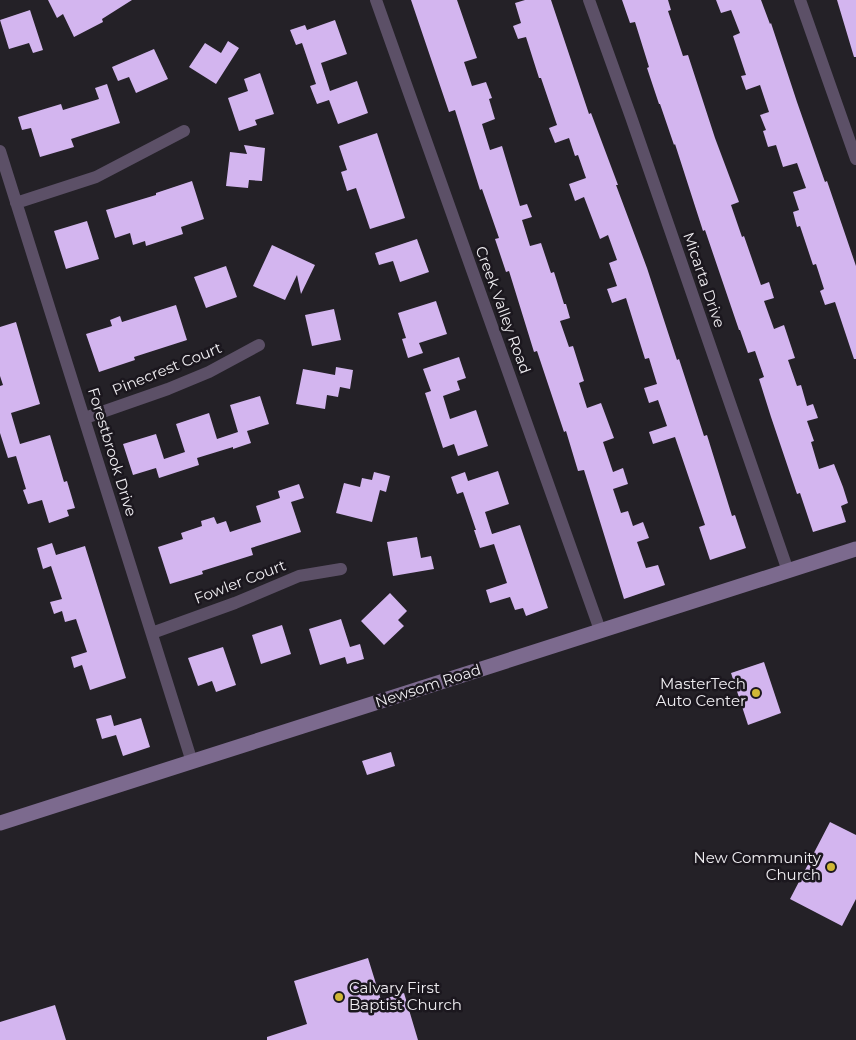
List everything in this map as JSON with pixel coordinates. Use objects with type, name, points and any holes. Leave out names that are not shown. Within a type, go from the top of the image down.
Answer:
[{"type":"street","name":"Creek Valley Road","points":[[376,0],[600,630]]},
{"type":"street","name":"Micarta Drive","points":[[589,0],[788,571]]},
{"type":"street","points":[[800,0],[856,159]]},
{"type":"street","points":[[16,203],[96,177],[184,130]]},
{"type":"street","name":"Forestbrook Drive","points":[[0,151],[192,762]]},
{"type":"street","name":"Pinecrest Court","points":[[85,418],[168,389],[209,372],[259,345]]},
{"type":"street","name":"Newsom Road","points":[[0,823],[856,549]]},
{"type":"street","name":"Fowler Court","points":[[152,633],[235,603],[299,576],[341,569]]},
{"type":"building","points":[[48,0],[132,0],[102,19],[103,22],[74,37],[63,14],[57,18]]},
{"type":"building","points":[[411,0],[457,0],[477,58],[464,62],[472,86],[486,82],[492,98],[489,99],[495,119],[482,124],[490,150],[502,146],[520,206],[527,204],[532,217],[522,220],[530,246],[541,243],[551,273],[554,272],[564,304],[566,304],[570,318],[560,321],[569,347],[573,346],[584,381],[579,383],[587,408],[601,403],[614,438],[603,442],[613,472],[623,468],[628,484],[613,489],[621,513],[628,511],[633,526],[643,522],[649,538],[637,542],[646,568],[658,565],[665,585],[624,599],[584,470],[578,471],[566,431],[564,432],[537,351],[534,352],[509,271],[506,272],[495,239],[499,238],[482,189],[480,190],[455,110],[449,112]]},
{"type":"building","points":[[525,0],[551,0],[589,114],[591,113],[618,185],[616,185],[647,268],[677,360],[679,359],[704,436],[707,435],[732,516],[735,515],[746,548],[710,560],[699,527],[705,525],[675,437],[653,444],[649,432],[667,426],[658,400],[649,403],[644,388],[657,384],[649,358],[645,359],[626,298],[612,303],[607,289],[617,286],[609,263],[617,260],[608,235],[600,239],[584,197],[575,201],[569,184],[586,178],[578,155],[575,156],[569,138],[555,143],[549,128],[557,125],[541,78],[539,78],[526,37],[518,39],[513,26],[521,23],[515,3]]},
{"type":"building","points":[[622,0],[668,0],[671,10],[668,11],[683,56],[688,55],[715,138],[739,202],[731,205],[742,237],[744,236],[761,285],[769,282],[774,298],[764,301],[774,329],[784,325],[795,358],[788,360],[797,386],[801,385],[807,406],[813,404],[818,418],[807,421],[814,441],[811,442],[819,469],[834,464],[843,487],[848,503],[841,506],[846,522],[813,532],[800,493],[797,494],[771,417],[759,379],[764,377],[755,351],[748,353],[739,330],[705,230],[703,231],[675,144],[659,104],[635,22],[630,23]]},
{"type":"building","points":[[716,0],[761,0],[771,23],[797,102],[856,266],[856,359],[854,359],[835,302],[825,305],[820,291],[824,289],[816,264],[813,265],[800,226],[797,227],[793,212],[799,210],[793,192],[806,188],[797,163],[783,167],[776,145],[768,147],[763,131],[766,130],[760,115],[769,112],[760,85],[746,90],[741,76],[746,75],[733,36],[740,33],[731,10],[721,13]]},
{"type":"building","points":[[837,0],[856,0],[856,57],[854,57]]},
{"type":"building","points":[[30,10],[43,50],[33,53],[29,43],[9,49],[0,20]]},
{"type":"building","points":[[335,20],[347,54],[321,63],[330,91],[357,81],[368,113],[338,124],[329,100],[317,104],[310,86],[316,84],[302,43],[296,45],[290,30],[305,25],[307,30]]},
{"type":"building","points":[[228,41],[239,48],[216,84],[189,67],[205,43],[221,53]]},
{"type":"building","points":[[154,49],[168,79],[136,93],[129,77],[118,81],[112,67]]},
{"type":"building","points":[[260,73],[274,114],[255,120],[257,125],[239,131],[228,98],[248,91],[244,79]]},
{"type":"building","points":[[107,84],[120,123],[71,139],[74,147],[40,157],[31,128],[22,130],[18,117],[61,104],[63,110],[99,99],[95,88]]},
{"type":"building","points":[[377,133],[405,218],[370,229],[356,188],[347,191],[341,172],[347,170],[339,146]]},
{"type":"building","points":[[244,145],[265,148],[262,181],[249,180],[248,188],[226,186],[230,152],[247,154]]},
{"type":"building","points":[[192,181],[204,219],[181,227],[183,234],[146,246],[145,241],[133,245],[130,233],[115,238],[106,210],[156,195],[156,193]]},
{"type":"building","points":[[87,221],[99,259],[66,269],[54,231]]},
{"type":"building","points":[[417,239],[429,272],[400,282],[393,261],[379,265],[375,253]]},
{"type":"building","points":[[272,245],[315,265],[301,294],[297,275],[285,300],[253,286]]},
{"type":"building","points":[[226,266],[237,297],[206,308],[194,277]]},
{"type":"building","points":[[436,301],[447,334],[419,343],[423,353],[408,358],[402,339],[406,338],[398,313]]},
{"type":"building","points":[[176,305],[187,340],[134,357],[135,360],[99,372],[86,334],[112,326],[110,320],[120,316],[122,322]]},
{"type":"building","points":[[334,309],[341,340],[312,346],[305,315]]},
{"type":"building","points":[[16,322],[40,404],[11,413],[20,444],[50,435],[64,482],[67,481],[75,508],[67,510],[69,516],[49,523],[42,500],[28,504],[23,490],[26,489],[16,456],[8,458],[0,433],[0,386],[3,385],[0,376],[0,327]]},
{"type":"building","points":[[459,357],[466,378],[457,381],[460,390],[443,396],[450,419],[476,410],[488,446],[458,456],[454,444],[443,448],[425,393],[431,391],[423,369]]},
{"type":"building","points":[[336,367],[353,370],[350,389],[340,387],[338,397],[327,395],[325,409],[296,404],[303,369],[335,375]]},
{"type":"building","points":[[260,396],[269,424],[247,431],[251,443],[197,458],[199,465],[159,478],[156,468],[133,475],[123,444],[156,434],[164,459],[185,452],[176,424],[209,413],[217,439],[238,432],[230,405]]},
{"type":"building","points":[[498,471],[509,504],[485,512],[492,534],[520,525],[548,608],[526,616],[523,608],[515,610],[510,597],[490,603],[486,590],[507,583],[494,544],[480,548],[463,492],[457,494],[451,477],[465,472],[468,481]]},
{"type":"building","points":[[374,472],[390,476],[386,492],[380,490],[372,522],[336,513],[344,483],[360,487],[362,478],[372,480]]},
{"type":"building","points":[[299,484],[304,498],[291,502],[301,532],[251,548],[253,555],[202,571],[203,574],[170,584],[158,547],[183,539],[181,533],[202,526],[201,521],[214,517],[217,524],[226,521],[230,532],[261,522],[256,506],[280,498],[278,491]]},
{"type":"building","points":[[417,537],[421,558],[431,556],[434,569],[393,576],[387,542]]},
{"type":"building","points":[[52,543],[56,555],[85,546],[126,678],[90,690],[82,665],[74,668],[71,657],[87,652],[76,619],[65,622],[62,611],[54,614],[50,602],[62,599],[51,566],[43,569],[37,548]]},
{"type":"building","points":[[390,593],[407,611],[398,620],[404,626],[384,645],[361,621]]},
{"type":"building","points":[[341,619],[350,647],[360,644],[364,659],[347,664],[345,657],[320,665],[309,629]]},
{"type":"building","points":[[282,625],[291,654],[261,664],[252,635]]},
{"type":"building","points":[[223,647],[236,685],[216,692],[212,681],[198,686],[188,658]]},
{"type":"building","name":"MasterTech Auto Center","points":[[764,662],[781,713],[748,725],[731,673]]},
{"type":"building","points":[[111,715],[114,726],[141,718],[150,747],[123,756],[116,735],[102,739],[96,719]]},
{"type":"building","points":[[391,752],[395,766],[367,775],[362,761]]},
{"type":"building","name":"New Community Church","points":[[830,822],[856,835],[856,899],[842,926],[790,899]]},
{"type":"building","name":"Calvary First Baptist Church","points":[[368,958],[381,1000],[404,993],[418,1040],[267,1040],[267,1037],[307,1024],[294,981]]},
{"type":"building","points":[[55,1005],[66,1040],[0,1040],[0,1022]]},
{"type":"place","name":"MasterTech Auto Center","points":[[756,693]]},
{"type":"place","name":"New Community Church","points":[[831,867]]},
{"type":"place","name":"Calvary First Baptist Church","points":[[339,997]]}]
